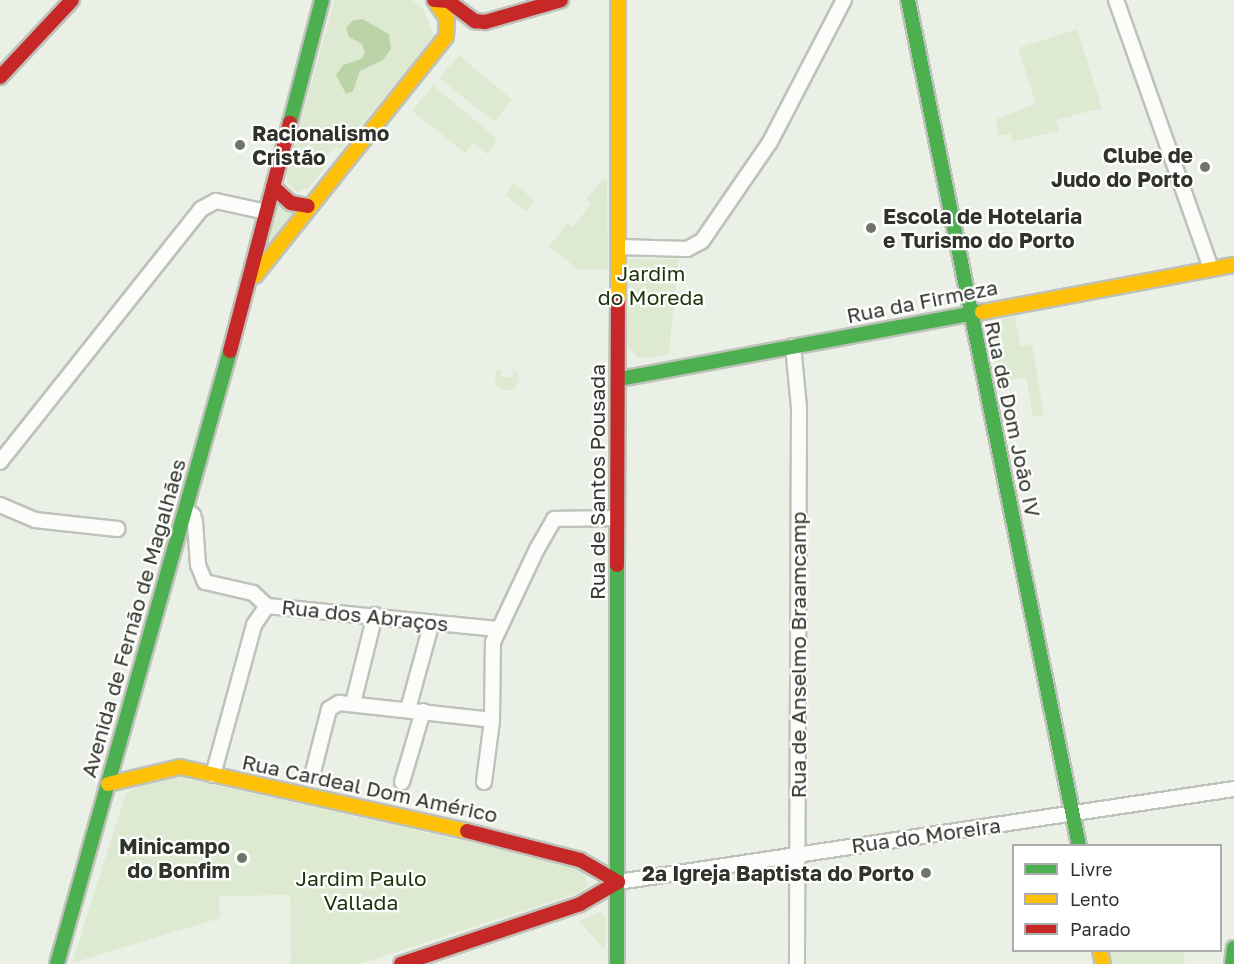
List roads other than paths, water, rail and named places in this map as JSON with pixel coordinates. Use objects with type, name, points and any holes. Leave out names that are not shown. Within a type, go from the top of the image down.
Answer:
[{"type":"street","points":[[0,77],[72,0]]},
{"type":"street","name":"Avenida de Fernão de Magalhães","points":[[57,964],[249,284],[322,0]]},
{"type":"street","points":[[434,0],[448,1],[475,21],[485,22],[561,0]]},
{"type":"street","name":"Avenida de Fernão de Magalhães","points":[[249,284],[308,206],[446,37],[447,19],[434,0]]},
{"type":"street","name":"Rua de Santos Pousada","points":[[617,964],[618,0]]},
{"type":"street","points":[[619,247],[687,249],[702,241],[770,142],[844,0]]},
{"type":"street","name":"Rua de Dom João IV","points":[[909,0],[970,313],[1079,844]]},
{"type":"street","points":[[1116,0],[1211,269]]},
{"type":"street","points":[[273,187],[291,203],[308,206]]},
{"type":"street","points":[[0,462],[201,209],[216,201],[266,212]]},
{"type":"street","name":"Rua da Firmeza","points":[[619,379],[1234,265]]},
{"type":"street","name":"Rua de Anselmo Braamcamp","points":[[793,346],[800,407],[797,964]]},
{"type":"street","points":[[0,505],[35,520],[118,529]]},
{"type":"street","points":[[186,511],[193,514],[198,564],[205,582],[253,593],[267,606]]},
{"type":"street","points":[[484,782],[492,720],[493,642],[498,629],[554,519],[616,518]]},
{"type":"street","name":"Rua dos Abraços","points":[[213,775],[254,625],[267,606],[498,629]]},
{"type":"street","points":[[353,703],[375,615]]},
{"type":"street","points":[[408,709],[432,622]]},
{"type":"street","points":[[313,772],[329,709],[339,703],[492,720]]},
{"type":"street","points":[[402,782],[423,711]]},
{"type":"street","name":"Rua Cardeal Dom Américo","points":[[108,784],[169,767],[213,775],[514,842],[580,860],[618,882]]},
{"type":"street","name":"Rua do Moreira","points":[[618,882],[797,852],[1073,815],[1234,789]]},
{"type":"street","points":[[401,964],[580,904],[618,882]]},
{"type":"street","points":[[1232,964],[1234,948]]},
{"type":"place","name":"Racionalismo Cristão","points":[[240,145]]},
{"type":"place","name":"Clube de Judo do Porto","points":[[1205,167]]},
{"type":"place","name":"Escola de Hotelaria e Turismo do Porto","points":[[871,228]]},
{"type":"place","name":"Minicampo do Bonfim","points":[[242,858]]},
{"type":"place","name":"2ª Igreja Baptista do Porto","points":[[926,873]]},
{"type":"park label","name":"Jardim do Moreda","points":[[651,285]]},
{"type":"park label","name":"Jardim Paulo Vallada","points":[[361,890]]}]
